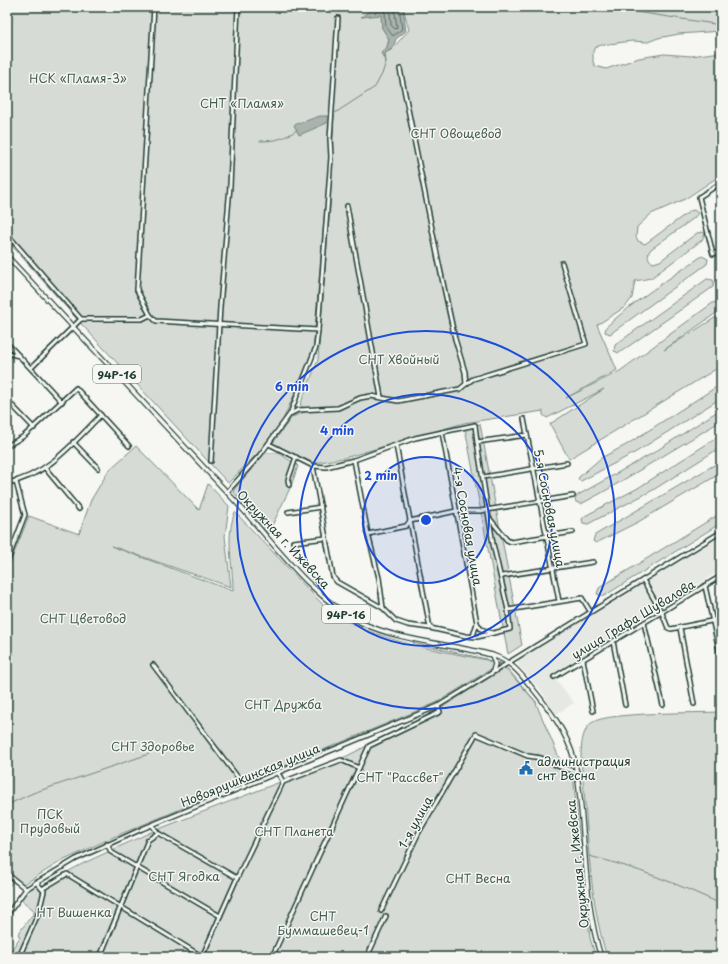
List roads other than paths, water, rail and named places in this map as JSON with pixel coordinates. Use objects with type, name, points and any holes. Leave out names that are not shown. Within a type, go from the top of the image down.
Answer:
[{"type":"main road","name":"Окружная г. Ижевска","points":[[7,256],[227,492],[312,587],[349,616],[378,629],[492,655],[508,662],[518,670],[547,705],[563,730],[574,759],[588,891],[594,935],[601,957]]},
{"type":"main road","points":[[492,655],[495,664],[493,671]]},
{"type":"street","points":[[154,7],[136,286],[150,315],[156,322],[318,330]]},
{"type":"street","points":[[211,461],[219,325],[230,186],[238,7]]},
{"type":"street","points":[[227,492],[268,444],[290,414],[316,347],[331,157],[330,139],[338,18]]},
{"type":"street","points":[[400,69],[438,258],[455,339],[465,372],[466,384]]},
{"type":"street","points":[[721,183],[699,196],[713,254],[721,252]]},
{"type":"street","points":[[347,206],[381,397]]},
{"type":"street","points":[[7,234],[81,319]]},
{"type":"street","points":[[290,414],[298,410],[338,408],[360,398],[371,396],[398,402],[460,389],[472,379],[586,344],[562,263]]},
{"type":"street","points":[[31,368],[81,319],[142,319],[150,315]]},
{"type":"street","points":[[7,342],[62,402]]},
{"type":"street","points":[[7,353],[20,356]]},
{"type":"street","points":[[7,446],[19,440],[34,428],[76,388],[129,446]]},
{"type":"street","points":[[7,400],[34,428]]},
{"type":"street","points":[[7,483],[16,482],[45,468],[101,415]]},
{"type":"street","name":"5-я Сосновая улица","points":[[524,419],[559,601]]},
{"type":"street","points":[[268,444],[314,466],[326,467],[354,460],[396,445],[442,432],[475,425],[493,544],[502,576],[510,629],[473,636],[416,627],[402,623],[393,618],[383,608],[335,580],[332,573],[314,466]]},
{"type":"street","name":"4-я Сосновая улица","points":[[442,432],[477,623]]},
{"type":"street","points":[[477,442],[527,435]]},
{"type":"street","points":[[73,442],[98,468]]},
{"type":"street","points":[[396,445],[430,628]]},
{"type":"street","points":[[289,485],[288,480],[296,457]]},
{"type":"street","points":[[354,460],[368,534],[379,578],[383,608]]},
{"type":"street","points":[[483,477],[567,463]]},
{"type":"street","points":[[45,468],[78,509]]},
{"type":"street","points":[[7,562],[25,515],[16,482]]},
{"type":"street","points":[[368,534],[406,526],[410,521],[456,511],[472,512],[488,510],[540,503],[573,496]]},
{"type":"street","points":[[288,512],[320,507]]},
{"type":"street","points":[[490,520],[510,541],[573,532]]},
{"type":"street","name":"Новоярушкинская улица","points":[[7,915],[26,889],[76,859],[107,844],[438,706],[721,532]]},
{"type":"street","points":[[293,542],[326,538]]},
{"type":"street","points":[[502,576],[593,562]]},
{"type":"street","name":"улица Графа Шувалова","points":[[554,677],[721,576]]},
{"type":"street","points":[[643,580],[662,612],[668,628],[680,628],[721,619]]},
{"type":"street","points":[[705,586],[721,659]]},
{"type":"street","points":[[508,610],[582,598],[590,612]]},
{"type":"street","points":[[477,623],[481,629],[493,633]]},
{"type":"street","points":[[473,636],[477,623]]},
{"type":"street","points":[[644,623],[663,705]]},
{"type":"street","points":[[680,628],[694,704]]},
{"type":"street","points":[[613,642],[625,705]]},
{"type":"street","points":[[583,660],[593,711]]},
{"type":"street","points":[[153,665],[245,787]]},
{"type":"street","points":[[272,957],[369,746],[440,712],[438,706]]},
{"type":"street","name":"1-я улица","points":[[381,911],[419,832],[476,734],[528,756],[541,758],[560,767],[576,772]]},
{"type":"street","points":[[42,889],[67,874],[120,908],[202,957],[237,878],[283,782],[341,760],[359,768]]},
{"type":"street","points":[[278,773],[283,782]]},
{"type":"street","points":[[152,825],[158,832],[237,878]]},
{"type":"street","points":[[100,957],[148,840],[158,832]]},
{"type":"street","points":[[107,844],[111,852],[220,916]]},
{"type":"street","points":[[7,874],[26,889]]},
{"type":"street","points":[[19,957],[39,912],[44,891],[36,882]]},
{"type":"street","points":[[367,957],[386,916]]},
{"type":"water","points":[[363,7],[403,7],[406,31],[396,39],[393,48],[385,53],[386,62],[381,53],[387,47],[389,39],[382,28],[381,15],[361,17],[371,10]]},
{"type":"water","points":[[320,116],[327,116],[327,123],[299,135],[294,125]]},
{"type":"waterway","points":[[604,7],[721,25]]},
{"type":"waterway","points":[[335,113],[375,87],[386,62]]},
{"type":"waterway","points":[[260,141],[279,139],[288,136],[297,130]]},
{"type":"waterway","points":[[413,643],[486,659],[490,662]]},
{"type":"waterway","points":[[507,668],[537,703]]},
{"type":"waterway","points":[[7,805],[33,793],[149,754]]},
{"type":"waterway","points":[[575,860],[583,856]]},
{"type":"waterway","points":[[589,856],[623,865],[721,904]]},
{"type":"place","name":"администрация снт Весна","points":[[526,768]]},
{"type":"park label","name":"НСК «Пламя-3»","points":[[78,78]]},
{"type":"park label","name":"СНТ «Пламя»","points":[[242,103]]},
{"type":"park label","name":"СНТ Овощевод","points":[[456,133]]},
{"type":"park label","name":"СНТ Хвойный","points":[[399,359]]},
{"type":"park label","name":"СНТ Цветовод","points":[[83,618]]},
{"type":"park label","name":"СНТ Дружба","points":[[283,704]]},
{"type":"park label","name":"СНТ Здоровье","points":[[153,746]]},
{"type":"park label","name":"СНТ \"Рассвет\"","points":[[400,777]]},
{"type":"park label","name":"ПСК Прудовый","points":[[50,821]]},
{"type":"park label","name":"СНТ Планета","points":[[294,831]]},
{"type":"park label","name":"СНТ Ягодка","points":[[184,876]]},
{"type":"park label","name":"СНТ Весна","points":[[478,878]]},
{"type":"park label","name":"НТ Вишенка","points":[[74,912]]},
{"type":"park label","name":"СНТ Буммашевец-1","points":[[323,923]]}]
